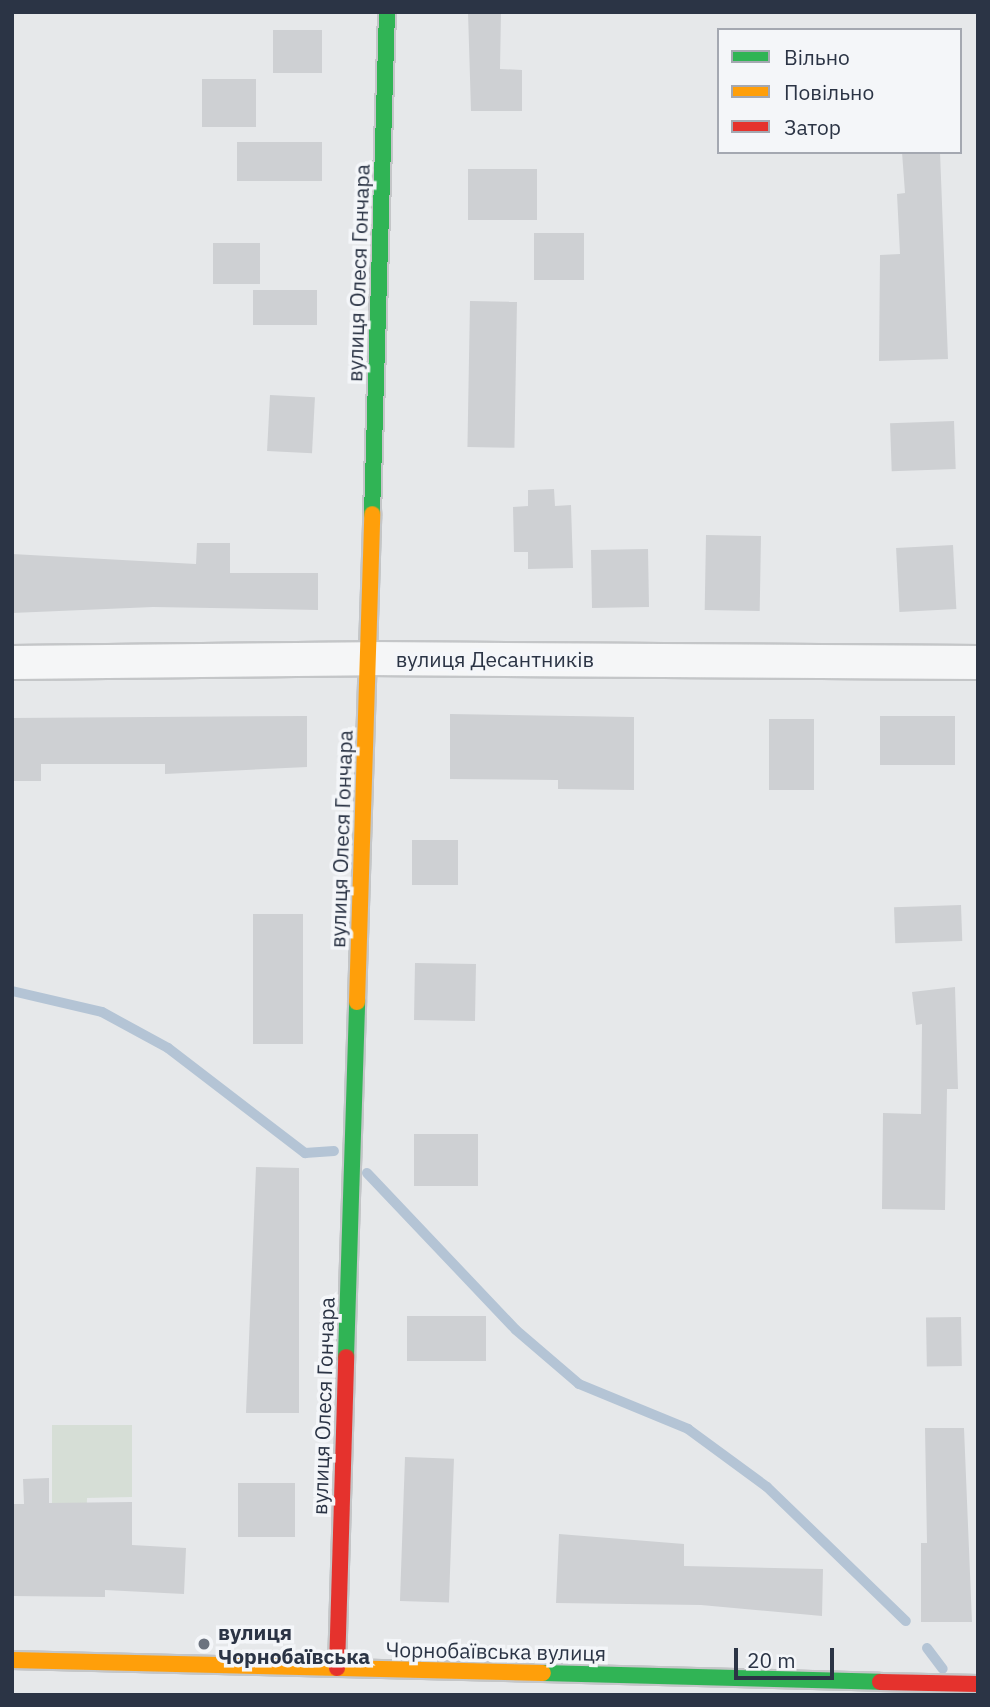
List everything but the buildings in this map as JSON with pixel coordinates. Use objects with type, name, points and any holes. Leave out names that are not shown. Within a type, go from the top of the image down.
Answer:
[{"type":"street","name":"вулиця Олеся Гончара","points":[[337,1668],[387,12]]},
{"type":"street","name":"вулиця Десантників","points":[[12,662],[367,658],[978,662]]},
{"type":"street","name":"Чорнобаївська вулиця","points":[[12,1660],[978,1684]]},
{"type":"shaded area","points":[[52,1425],[132,1425],[132,1497],[87,1498],[86,1534],[52,1533]]},
{"type":"waterway","points":[[12,991],[102,1012],[168,1048],[305,1153],[334,1151]]},
{"type":"waterway","points":[[367,1173],[516,1330],[579,1384],[688,1429],[767,1487],[906,1621]]},
{"type":"waterway","points":[[927,1648],[943,1669]]},
{"type":"traffic: fast","points":[[372,514],[387,12]]},
{"type":"traffic: fast","points":[[346,1357],[357,1002]]},
{"type":"traffic: fast","points":[[543,1673],[880,1682]]},
{"type":"traffic: slow","points":[[357,1002],[372,514]]},
{"type":"traffic: slow","points":[[12,1660],[543,1673]]},
{"type":"traffic: jam","points":[[337,1668],[346,1357]]},
{"type":"traffic: jam","points":[[880,1682],[978,1684]]},
{"type":"place","name":"вулиця Чорнобаївська","points":[[204,1644]]}]
